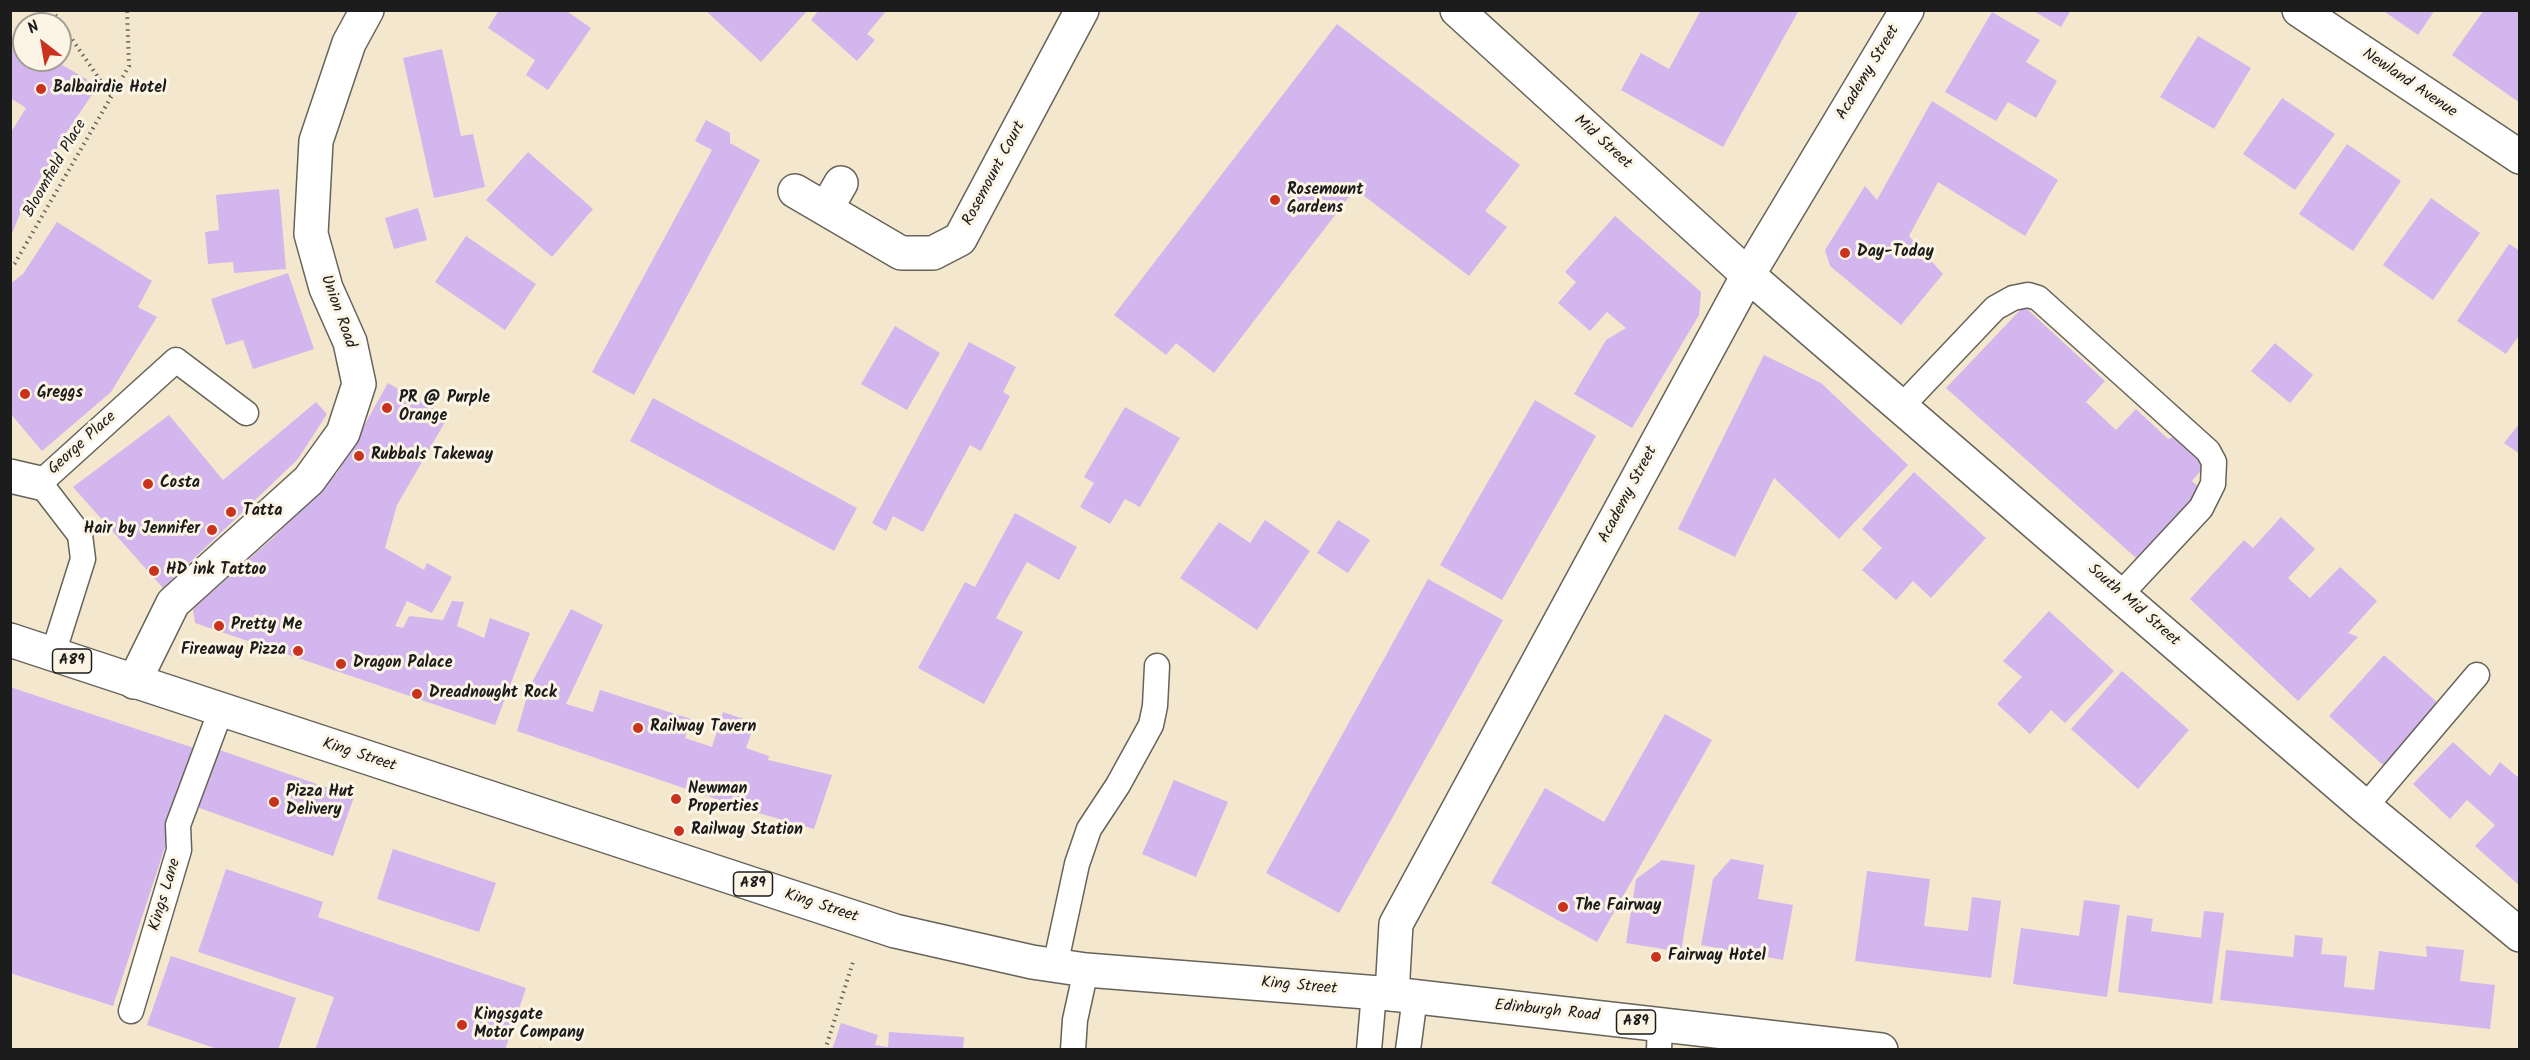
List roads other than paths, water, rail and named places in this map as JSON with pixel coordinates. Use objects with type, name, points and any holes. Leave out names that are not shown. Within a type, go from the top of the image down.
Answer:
[{"type":"street","name":"Rosemount Court","points":[[795,191],[834,196],[901,253],[933,253],[960,239],[1082,10]]},
{"type":"street","name":"Mid Street","points":[[1457,10],[1748,275]]},
{"type":"street","name":"Academy Street","points":[[1394,995],[1396,924],[1748,275],[1907,10]]},
{"type":"street","name":"Newland Avenue","points":[[2299,10],[2520,157]]},
{"type":"street","name":"Union Road","points":[[134,682],[173,603],[309,480],[343,433],[359,384],[350,342],[326,288],[311,234],[316,141],[350,43],[365,12]]},
{"type":"street","name":"South Mid Street","points":[[1748,275],[2365,807],[2520,935]]},
{"type":"street","name":"A89","points":[[10,640],[134,682]]},
{"type":"street","name":"King Street","points":[[134,682],[895,931],[1070,968],[1394,995]]},
{"type":"street","name":"Edinburgh Road","points":[[1394,995],[1659,1037],[1881,1050]]},
{"type":"lane","points":[[1901,407],[1995,308],[2013,298],[2028,295],[2038,298],[2208,451],[2214,462],[2213,484],[2201,508],[2120,595]]},
{"type":"lane","name":"George Place","points":[[53,654],[83,559],[80,535],[25,480],[176,360],[246,413]]},
{"type":"lane","points":[[1073,1050],[1075,1020],[1070,968],[1077,864],[1089,829],[1118,784],[1151,725],[1155,706],[1157,666]]},
{"type":"lane","points":[[2365,807],[2477,675]]},
{"type":"lane","name":"Kings Lane","points":[[131,1011],[179,850],[178,825],[221,711]]},
{"type":"lane","points":[[1369,1050],[1394,995]]},
{"type":"lane","points":[[1394,995],[1408,1050]]},
{"type":"place","name":"Balbairdie Hotel","points":[[41,89]]},
{"type":"place","name":"Rosemount Gardens","points":[[1275,200]]},
{"type":"place","name":"Day-Today","points":[[1845,253]]},
{"type":"place","name":"Greggs","points":[[25,394]]},
{"type":"place","name":"PR @ Purple Orange","points":[[387,408]]},
{"type":"place","name":"Rubbals Takeway","points":[[359,456]]},
{"type":"place","name":"Costa","points":[[148,484]]},
{"type":"place","name":"Tatta","points":[[231,512]]},
{"type":"place","name":"Hair by Jennifer","points":[[212,530]]},
{"type":"place","name":"HD ink Tattoo","points":[[154,571]]},
{"type":"place","name":"Pretty Me","points":[[219,626]]},
{"type":"place","name":"Fireaway Pizza","points":[[298,651]]},
{"type":"place","name":"Dragon Palace","points":[[341,664]]},
{"type":"place","name":"Dreadnought Rock","points":[[417,694]]},
{"type":"place","name":"Railway Tavern","points":[[638,728]]},
{"type":"place","name":"Newman Properties","points":[[676,799]]},
{"type":"place","name":"Pizza Hut Delivery","points":[[274,802]]},
{"type":"place","name":"Railway Station","points":[[679,831]]},
{"type":"place","name":"The Fairway","points":[[1563,907]]},
{"type":"place","name":"Fairway Hotel","points":[[1656,957]]},
{"type":"place","name":"Kingsgate Motor Company","points":[[462,1025]]}]
